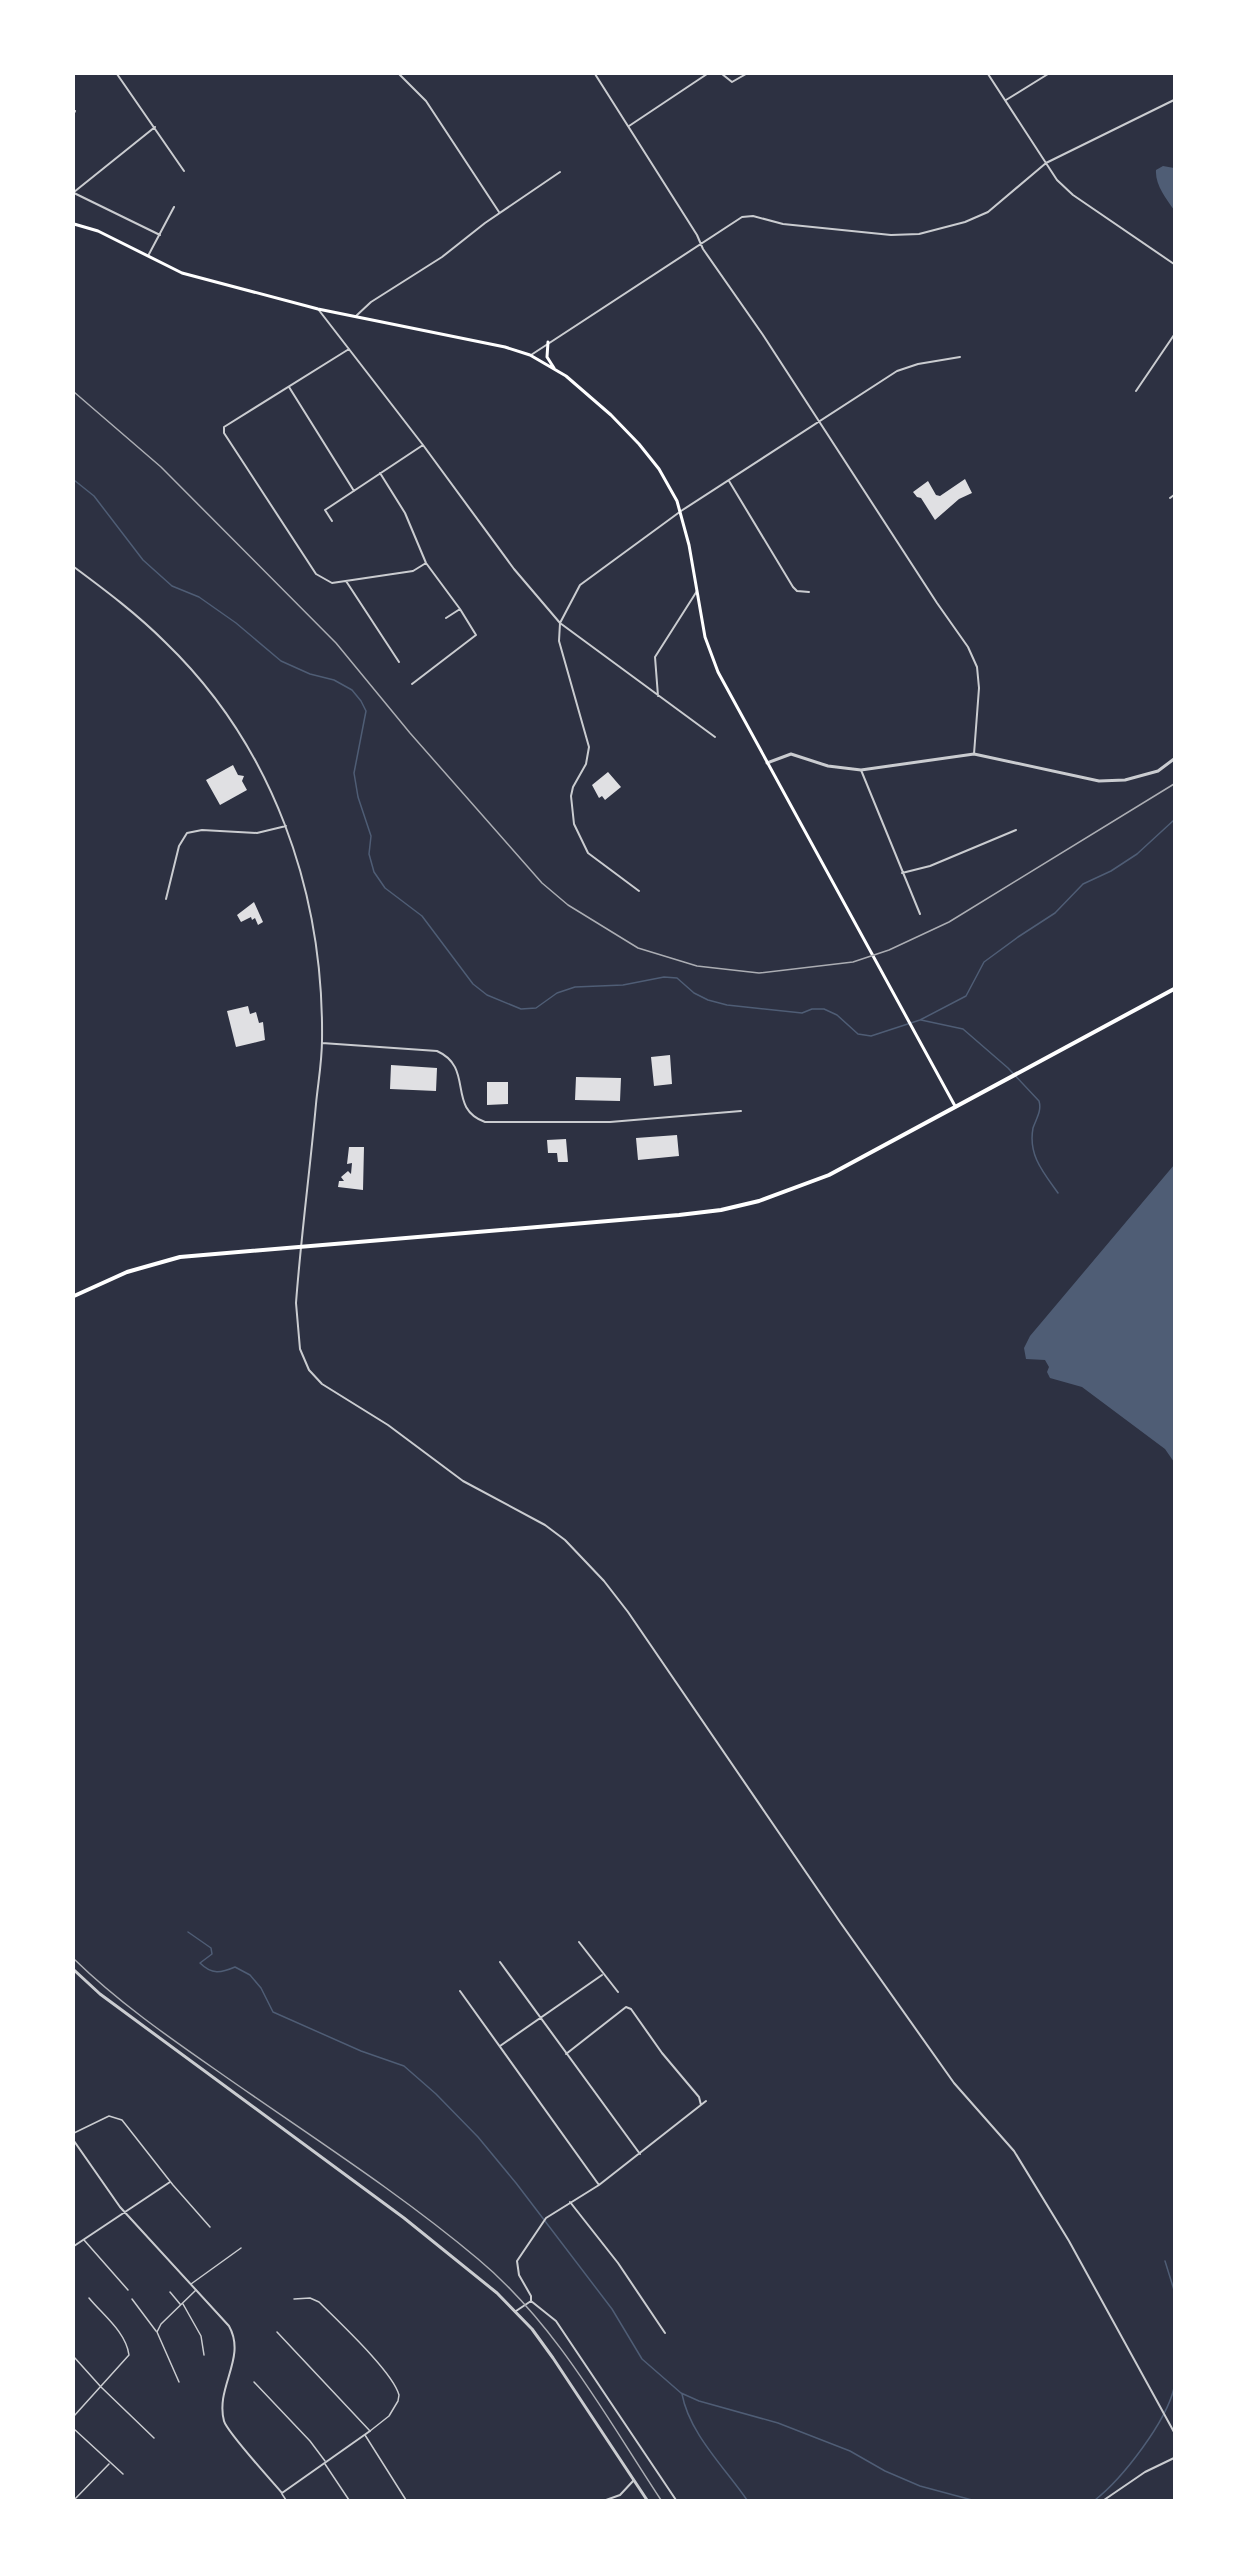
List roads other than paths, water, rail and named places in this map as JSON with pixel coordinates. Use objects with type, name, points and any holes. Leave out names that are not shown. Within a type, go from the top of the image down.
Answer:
[{"type":"highway","points":[[74,1296],[127,1272],[180,1257],[721,1210],[779,1195],[830,1175],[1174,989]]},
{"type":"main road","points":[[74,224],[98,231],[182,273],[318,309],[505,347],[530,355],[555,369],[585,391],[639,444],[662,475],[681,511],[705,637],[718,672],[766,764],[810,839],[956,1108]]},
{"type":"main road","points":[[548,342],[547,357],[555,369]]},
{"type":"street","points":[[117,74],[184,171]]},
{"type":"street","points":[[399,74],[426,101],[499,213]]},
{"type":"street","points":[[595,74],[701,244],[968,647],[977,667],[979,688],[974,754]]},
{"type":"street","points":[[628,126],[707,74]]},
{"type":"street","points":[[722,74],[732,82],[746,74]]},
{"type":"street","points":[[987,74],[1057,180],[1073,195],[1174,264]]},
{"type":"street","points":[[1006,100],[1048,74]]},
{"type":"street","points":[[530,355],[748,215],[783,224],[891,235],[919,234],[971,220],[988,212],[1046,163],[1174,100]]},
{"type":"street","points":[[155,127],[74,192],[159,235]]},
{"type":"street","points":[[356,316],[371,302],[457,247],[499,213],[560,172]]},
{"type":"street","points":[[148,256],[174,207]]},
{"type":"street","points":[[318,309],[423,444],[514,569],[560,623],[715,737]]},
{"type":"street","points":[[1136,391],[1174,335]]},
{"type":"street","points":[[349,349],[224,427],[225,433],[316,573],[332,583],[413,571],[426,563]]},
{"type":"street","points":[[639,891],[588,853],[574,824],[571,796],[573,787],[586,764],[589,747],[559,641],[560,623],[580,585],[681,511],[897,371],[918,364],[960,357]]},
{"type":"street","points":[[289,387],[354,491]]},
{"type":"street","points":[[332,521],[325,510],[423,444]]},
{"type":"street","points":[[380,473],[405,513],[426,563],[476,635],[412,684]]},
{"type":"street","points":[[729,481],[793,587],[797,591],[809,592]]},
{"type":"street","points":[[1170,498],[1174,495]]},
{"type":"street","points":[[74,567],[152,630],[199,679],[250,752],[286,826],[303,879],[314,925],[321,987],[322,1043],[297,1291],[296,1328],[300,1349],[309,1370],[322,1384],[388,1425],[463,1481],[545,1525],[572,1546],[604,1581],[628,1612],[833,1913],[954,2083],[1014,2151],[1070,2241],[1174,2432]]},
{"type":"street","points":[[346,581],[399,662]]},
{"type":"street","points":[[658,696],[655,657],[697,591]]},
{"type":"street","points":[[446,618],[460,609]]},
{"type":"street","points":[[766,764],[791,754],[828,766],[861,770],[974,754],[1099,781],[1125,780],[1158,771],[1174,759]]},
{"type":"street","points":[[861,770],[920,914]]},
{"type":"street","points":[[166,899],[179,846],[187,833],[202,830],[257,833],[286,826]]},
{"type":"street","points":[[902,873],[930,866],[1016,830]]},
{"type":"street","points":[[322,1043],[443,1053],[458,1069],[463,1104],[472,1116],[485,1122],[610,1122],[741,1111]]},
{"type":"street","points":[[579,1942],[602,1975],[618,1992]]},
{"type":"street","points":[[500,1962],[640,2154]]},
{"type":"street","points":[[74,1970],[100,1994],[473,2272],[516,2311],[567,2377],[647,2500]]},
{"type":"street","points":[[500,2046],[602,1975]]},
{"type":"street","points":[[460,1991],[599,2185]]},
{"type":"street","points":[[566,2054],[626,2007],[630,2009],[662,2053],[699,2097],[701,2105]]},
{"type":"street","points":[[676,2500],[556,2321],[531,2301],[531,2296],[519,2275],[517,2262],[546,2218],[599,2185],[706,2101]]},
{"type":"street","points":[[74,2140],[124,2213],[229,2326],[234,2340],[234,2361],[224,2396],[225,2423],[282,2493],[370,2431]]},
{"type":"street","points":[[74,2246],[170,2182]]},
{"type":"street","points":[[570,2202],[618,2263],[665,2333]]},
{"type":"street","points":[[516,2311],[531,2301]]},
{"type":"street","points":[[1104,2500],[1145,2472],[1174,2458]]},
{"type":"street","points":[[606,2500],[620,2495],[634,2480]]},
{"type":"lane","points":[[74,2133],[109,2116],[117,2116],[210,2227]]},
{"type":"lane","points":[[84,2240],[128,2290]]},
{"type":"lane","points":[[191,2284],[241,2248]]},
{"type":"lane","points":[[157,2332],[196,2290]]},
{"type":"lane","points":[[170,2292],[182,2304],[201,2336],[204,2355]]},
{"type":"lane","points":[[74,2416],[128,2359],[129,2351],[115,2326],[89,2298]]},
{"type":"lane","points":[[277,2332],[370,2431],[388,2416],[399,2401],[395,2383],[319,2302],[310,2298],[294,2299]]},
{"type":"lane","points":[[132,2299],[157,2332],[179,2382]]},
{"type":"lane","points":[[74,2357],[101,2387],[154,2438]]},
{"type":"lane","points":[[254,2382],[310,2441],[349,2500]]},
{"type":"lane","points":[[74,2429],[123,2474]]},
{"type":"lane","points":[[365,2435],[406,2500]]},
{"type":"lane","points":[[74,2500],[110,2463]]},
{"type":"lane","points":[[282,2493],[286,2500]]},
{"type":"water","points":[[1163,166],[1174,168],[1174,210],[1157,181],[1156,170]]},
{"type":"water","points":[[1174,1165],[1174,1462],[1165,1449],[1082,1387],[1050,1378],[1047,1372],[1049,1367],[1045,1360],[1026,1359],[1024,1348],[1030,1336]]},
{"type":"waterway","points":[[74,480],[94,496],[143,560],[172,586],[199,597],[236,623],[281,661],[310,674],[334,680],[352,690],[366,711],[354,773],[358,797],[371,836],[369,854],[374,872],[385,888],[422,916],[473,984],[487,995],[521,1009],[536,1008],[557,993],[575,987],[623,985],[664,977],[677,978],[694,993],[727,1005],[802,1013],[812,1009],[824,1009],[837,1015],[858,1034],[871,1036],[920,1020],[966,996],[984,962],[1055,913],[1083,884],[1111,871],[1137,854],[1174,820]]},
{"type":"waterway","points":[[921,1020],[963,1029],[1008,1068],[1039,1101],[1039,1112],[1033,1128],[1033,1147],[1038,1163],[1058,1193]]},
{"type":"waterway","points":[[188,1932],[211,1948],[212,1954],[200,1963],[204,1967],[221,1972],[235,1967],[250,1975],[261,1988],[273,2012],[361,2051],[404,2066],[436,2094],[478,2137],[516,2183],[612,2309],[642,2359],[681,2393],[699,2401],[778,2423],[850,2451],[885,2471],[920,2486],[972,2500]]},
{"type":"waterway","points":[[1165,2261],[1174,2290]]},
{"type":"waterway","points":[[1095,2500],[1118,2478],[1153,2433],[1174,2388]]},
{"type":"waterway","points":[[682,2394],[692,2423],[709,2450],[747,2500]]},
{"type":"railway","points":[[74,392],[161,467],[336,643],[410,733],[542,883],[568,905],[638,948],[697,966],[759,973],[853,962],[889,950],[949,922],[1174,784]]},
{"type":"railway","points":[[74,1959],[125,2004],[161,2031],[415,2209],[478,2259],[532,2312],[556,2342],[661,2500]]}]
